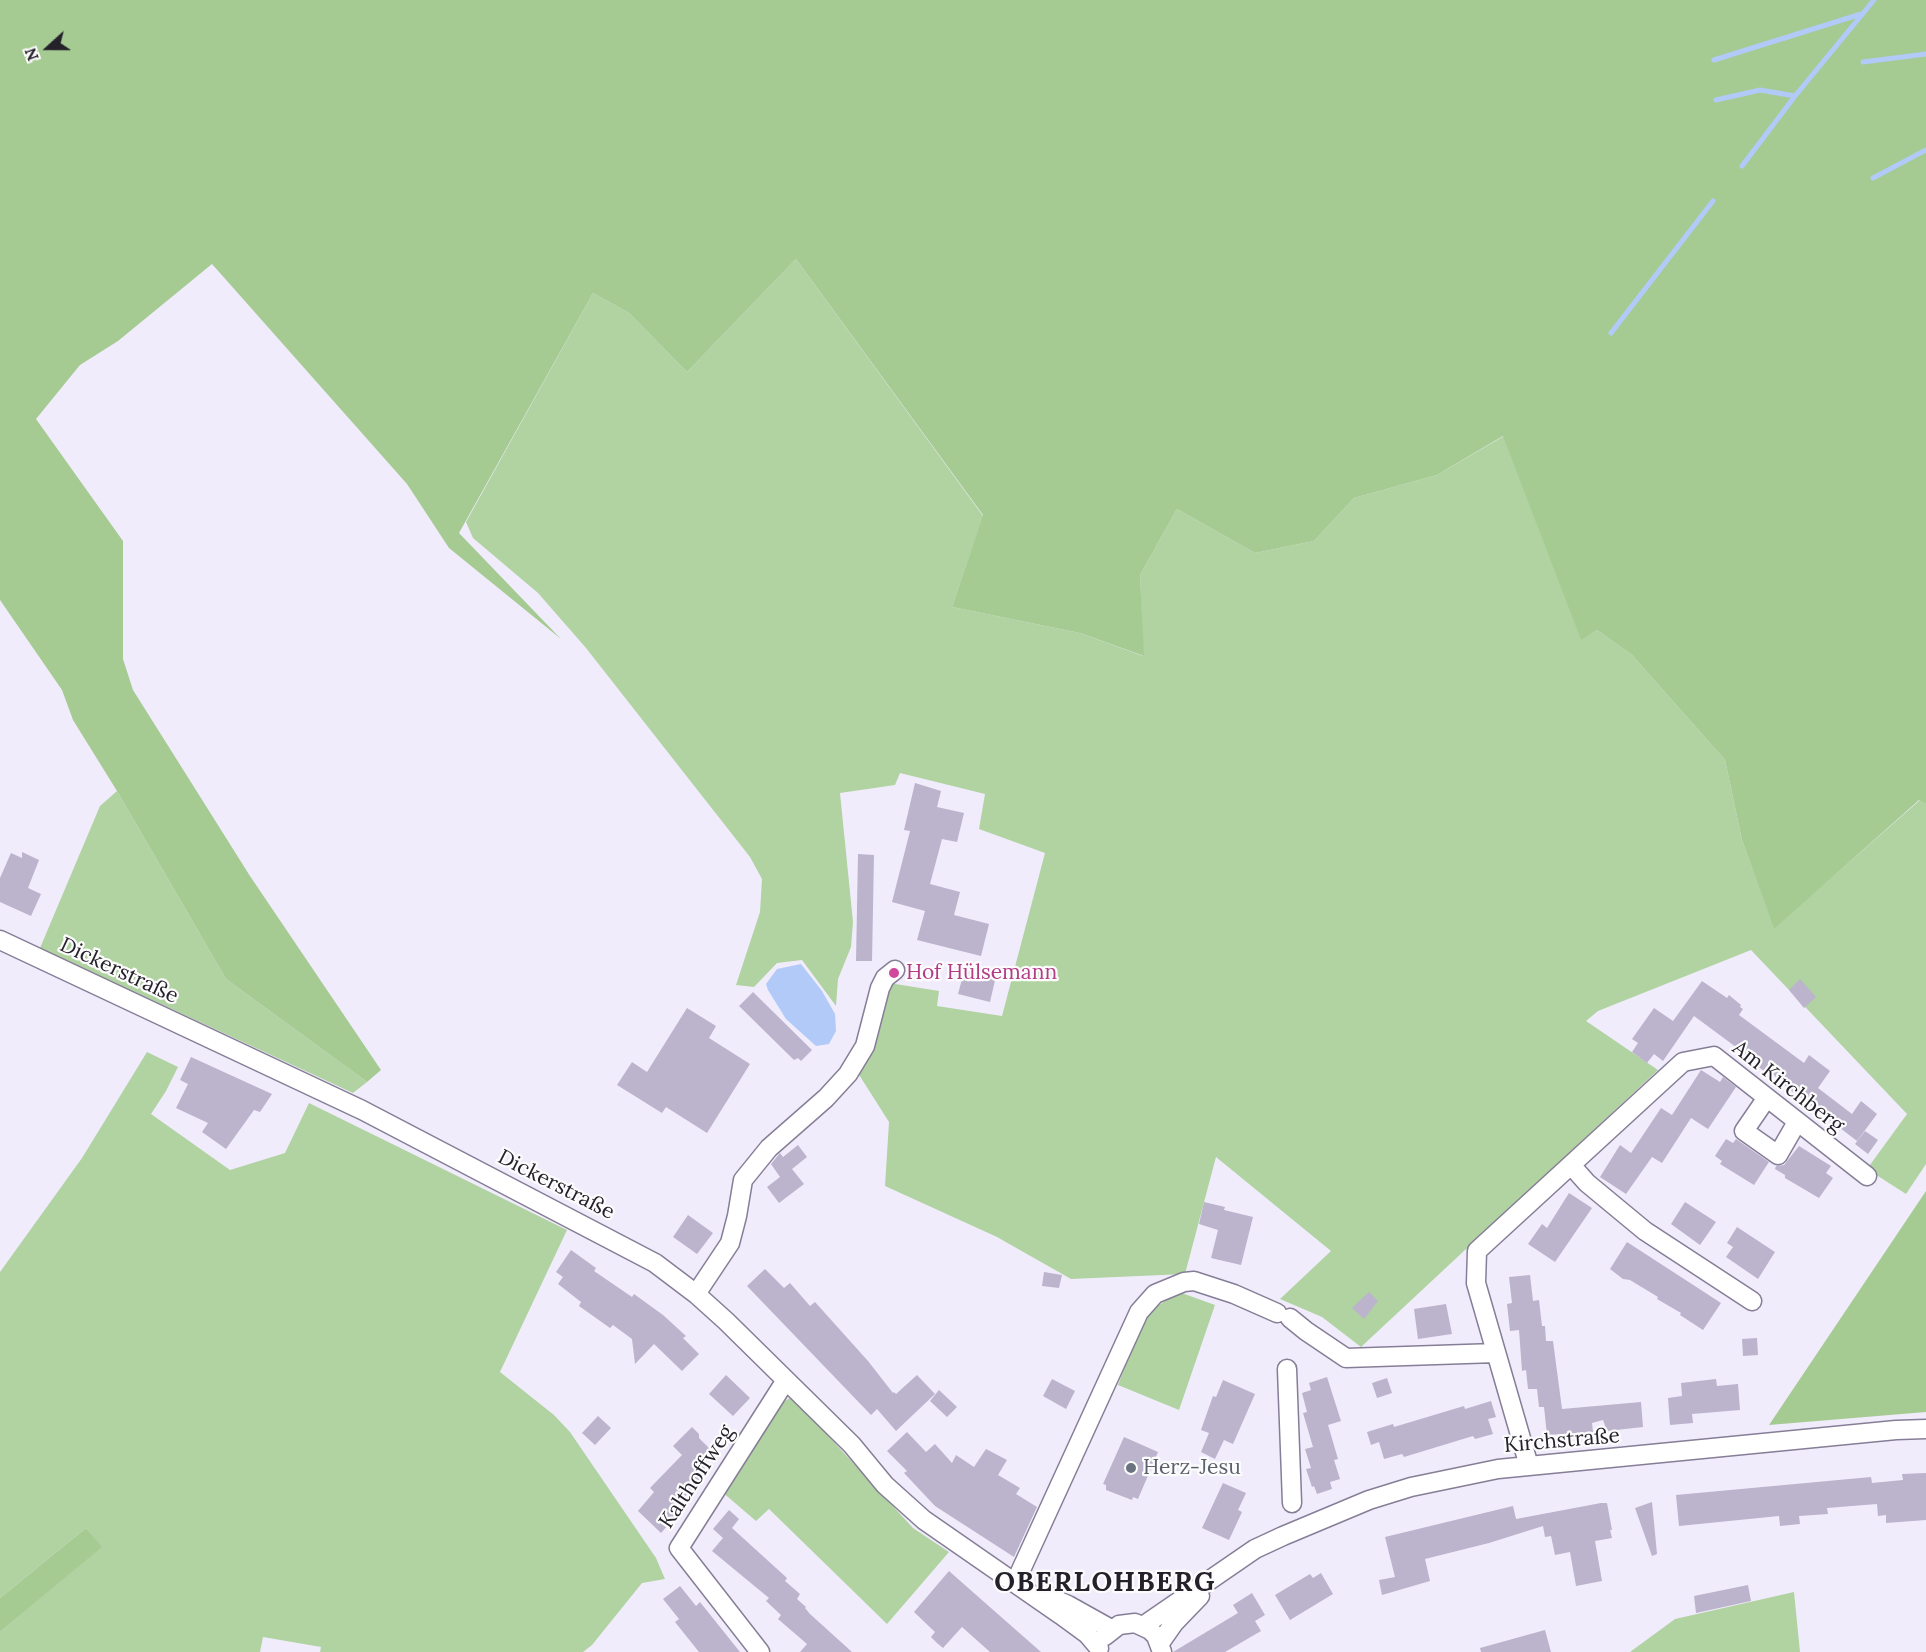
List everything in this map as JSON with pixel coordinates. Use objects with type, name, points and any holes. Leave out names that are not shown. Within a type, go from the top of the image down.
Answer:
[{"type":"street","name":"Dickerstraße","points":[[0,940],[362,1110],[655,1263],[696,1294],[852,1445],[885,1485],[924,1520],[1070,1621],[1087,1634],[1099,1650]]},
{"type":"street","points":[[696,1294],[730,1243],[735,1230],[743,1180],[769,1148],[826,1098],[848,1074],[865,1046],[880,988],[885,978],[895,970]]},
{"type":"street","name":"Am Kirchberg","points":[[1528,1466],[1476,1283],[1477,1251],[1683,1062],[1714,1056],[1867,1176]]},
{"type":"street","points":[[1766,1099],[1744,1131],[1778,1155],[1797,1122]]},
{"type":"street","points":[[1571,1165],[1587,1183],[1645,1231],[1752,1301]]},
{"type":"street","points":[[1015,1583],[1139,1312],[1155,1294],[1184,1282],[1194,1281],[1234,1294],[1283,1315],[1346,1358],[1496,1353]]},
{"type":"street","points":[[1287,1369],[1292,1503]]},
{"type":"street","name":"Kalthoffweg","points":[[760,1652],[679,1548],[786,1380]]},
{"type":"street","name":"Kirchstraße","points":[[1143,1626],[1264,1545],[1369,1500],[1411,1487],[1498,1469],[1926,1429]]},
{"type":"street","name":"Kirchstraße","points":[[1161,1648],[1174,1623],[1222,1573]]},
{"type":"street","name":"Dickerstraße","points":[[1015,1583],[1068,1605],[1111,1629]]},
{"type":"street","points":[[1099,1650],[1102,1641],[1111,1629],[1127,1623],[1150,1630],[1161,1648]]},
{"type":"green space","points":[[0,0],[1926,0],[1926,804],[1919,800],[1774,929],[1742,840],[1725,760],[1632,655],[1597,630],[1581,640],[1503,436],[1437,475],[1354,498],[1314,541],[1255,553],[1177,509],[1140,575],[1144,656],[1080,633],[952,607],[983,515],[796,259],[687,372],[629,313],[593,293],[459,533],[561,639],[449,548],[407,484],[212,264],[118,341],[80,365],[36,419],[123,541],[123,659],[133,690],[250,876],[381,1070],[367,1082],[226,979],[73,720],[62,690],[0,600]]},
{"type":"green space","points":[[796,259],[983,516],[952,607],[1080,633],[1143,656],[1140,575],[1177,509],[1255,553],[1314,541],[1354,498],[1437,475],[1504,436],[1581,639],[1597,630],[1632,655],[1725,760],[1742,840],[1774,928],[1920,800],[1926,804],[1926,1164],[1906,1194],[1867,1169],[1907,1114],[1751,950],[1598,1011],[1586,1021],[1658,1070],[1361,1347],[1322,1317],[1280,1299],[1331,1251],[1216,1157],[1185,1274],[1071,1279],[997,1237],[885,1186],[889,1122],[856,1070],[889,983],[939,991],[937,1006],[1002,1016],[1045,853],[979,829],[985,794],[900,773],[895,785],[840,793],[853,922],[851,947],[838,979],[836,1006],[802,960],[777,963],[754,987],[736,985],[760,912],[762,879],[750,857],[586,648],[538,593],[473,538],[466,522],[593,293],[629,313],[687,372]]},
{"type":"green space","points":[[117,791],[226,979],[367,1082],[353,1093],[40,948],[100,806]]},
{"type":"green space","points":[[147,1052],[178,1067],[151,1114],[230,1170],[285,1153],[309,1103],[567,1230],[500,1372],[554,1415],[570,1432],[656,1558],[665,1579],[642,1583],[592,1645],[583,1652],[320,1652],[321,1647],[263,1637],[260,1652],[0,1652],[0,1632],[101,1547],[86,1528],[0,1598],[0,1272],[82,1158]]},
{"type":"green space","points":[[1926,1191],[1926,1412],[1769,1425]]},
{"type":"green space","points":[[1179,1292],[1215,1305],[1179,1410],[1118,1385],[1144,1315]]},
{"type":"green space","points":[[791,1397],[913,1528],[949,1552],[887,1624],[769,1509],[756,1521],[721,1491],[772,1415]]},
{"type":"green space","points":[[86,1528],[102,1547],[0,1632],[0,1598]]},
{"type":"green space","points":[[1794,1592],[1800,1652],[1630,1652],[1675,1619]]},
{"type":"water","points":[[801,964],[822,991],[835,1014],[836,1031],[829,1044],[816,1046],[786,1019],[768,990],[766,984],[777,969]]},
{"type":"building","points":[[915,783],[941,791],[937,807],[964,813],[957,842],[942,839],[930,884],[960,892],[954,915],[989,924],[981,956],[917,940],[925,911],[892,902],[910,831],[904,830]]},
{"type":"building","points":[[22,852],[39,860],[28,888],[41,894],[31,916],[0,902],[0,878],[11,853],[22,858]]},
{"type":"building","points":[[858,854],[874,855],[872,961],[856,961]]},
{"type":"building","points":[[965,968],[996,976],[990,1002],[958,994]]},
{"type":"building","points":[[1800,979],[1816,997],[1804,1008],[1789,990]]},
{"type":"building","points":[[1702,981],[1727,998],[1729,995],[1743,1009],[1739,1015],[1804,1063],[1809,1055],[1830,1071],[1818,1088],[1852,1114],[1861,1101],[1877,1114],[1857,1141],[1784,1085],[1772,1073],[1771,1076],[1742,1055],[1744,1053],[1694,1016],[1663,1061],[1654,1054],[1647,1063],[1632,1052],[1638,1043],[1632,1039],[1654,1008],[1673,1021]]},
{"type":"building","points":[[753,992],[812,1050],[801,1061],[798,1058],[794,1060],[739,1006]]},
{"type":"building","points":[[687,1008],[716,1026],[709,1038],[750,1064],[707,1133],[666,1107],[662,1113],[617,1085],[632,1062],[647,1072]]},
{"type":"building","points":[[191,1057],[272,1094],[260,1112],[254,1110],[226,1149],[202,1132],[208,1123],[176,1108],[188,1084],[180,1080]]},
{"type":"building","points":[[1701,1070],[1720,1082],[1723,1077],[1736,1087],[1708,1129],[1691,1118],[1662,1163],[1652,1157],[1626,1194],[1600,1177],[1620,1145],[1631,1153],[1661,1108],[1672,1115]]},
{"type":"building","points":[[1865,1131],[1878,1140],[1868,1154],[1855,1144]]},
{"type":"building","points":[[1726,1139],[1733,1143],[1736,1139],[1769,1162],[1754,1185],[1720,1164],[1722,1161],[1715,1156]]},
{"type":"building","points":[[798,1145],[807,1157],[792,1169],[804,1184],[779,1203],[767,1187],[780,1177],[771,1164],[780,1153],[783,1157]]},
{"type":"building","points":[[1799,1146],[1831,1166],[1826,1173],[1833,1178],[1819,1198],[1785,1178],[1785,1175],[1775,1169],[1776,1166],[1784,1165]]},
{"type":"building","points":[[1569,1193],[1592,1208],[1555,1262],[1528,1244],[1542,1224],[1547,1228]]},
{"type":"building","points":[[1204,1202],[1253,1217],[1241,1265],[1211,1258],[1218,1230],[1199,1224]]},
{"type":"building","points":[[1685,1202],[1716,1222],[1700,1245],[1671,1224]]},
{"type":"building","points":[[688,1215],[713,1233],[697,1254],[673,1237]]},
{"type":"building","points":[[1737,1227],[1775,1252],[1758,1279],[1726,1257],[1733,1247],[1727,1243]]},
{"type":"building","points":[[1627,1242],[1721,1303],[1703,1330],[1680,1315],[1681,1313],[1657,1299],[1658,1297],[1630,1280],[1623,1279],[1610,1269]]},
{"type":"building","points":[[571,1250],[596,1268],[594,1271],[632,1297],[634,1294],[663,1315],[686,1336],[683,1338],[699,1354],[682,1371],[654,1344],[635,1364],[632,1339],[613,1325],[610,1328],[579,1306],[581,1302],[558,1284],[563,1277],[556,1272]]},
{"type":"building","points":[[765,1269],[784,1288],[790,1283],[810,1306],[815,1302],[868,1361],[893,1393],[896,1394],[917,1375],[935,1394],[896,1431],[877,1409],[871,1415],[747,1286]]},
{"type":"building","points":[[1044,1272],[1062,1275],[1059,1288],[1042,1286]]},
{"type":"building","points":[[1530,1275],[1533,1301],[1539,1300],[1546,1341],[1553,1341],[1562,1409],[1641,1402],[1643,1427],[1607,1431],[1603,1420],[1592,1423],[1593,1432],[1547,1435],[1544,1407],[1539,1407],[1537,1389],[1528,1389],[1526,1370],[1522,1371],[1519,1330],[1510,1331],[1507,1304],[1512,1303],[1509,1277]]},
{"type":"building","points":[[1369,1292],[1378,1301],[1364,1319],[1352,1308]]},
{"type":"building","points":[[1446,1304],[1452,1334],[1418,1339],[1414,1309]]},
{"type":"building","points":[[1757,1338],[1758,1355],[1743,1356],[1742,1339]]},
{"type":"building","points":[[726,1375],[750,1398],[733,1416],[709,1394]]},
{"type":"building","points":[[1327,1377],[1341,1421],[1328,1425],[1338,1459],[1334,1460],[1340,1479],[1330,1482],[1332,1489],[1317,1494],[1306,1469],[1311,1468],[1305,1449],[1313,1447],[1303,1413],[1307,1412],[1302,1393],[1311,1390],[1309,1383]]},
{"type":"building","points":[[1387,1378],[1392,1393],[1377,1398],[1372,1383]]},
{"type":"building","points":[[1052,1379],[1075,1391],[1066,1409],[1043,1396]]},
{"type":"building","points":[[1716,1379],[1717,1386],[1738,1384],[1740,1410],[1692,1414],[1693,1423],[1670,1425],[1668,1398],[1682,1396],[1681,1383]]},
{"type":"building","points":[[1223,1380],[1255,1394],[1233,1444],[1224,1440],[1215,1459],[1201,1452],[1209,1433],[1201,1430],[1213,1396],[1216,1397]]},
{"type":"building","points":[[939,1390],[957,1407],[947,1417],[930,1401]]},
{"type":"building","points":[[1491,1401],[1496,1417],[1488,1419],[1493,1434],[1475,1439],[1473,1436],[1404,1457],[1402,1454],[1384,1459],[1379,1442],[1371,1445],[1367,1432],[1393,1424],[1394,1427],[1464,1406],[1465,1409]]},
{"type":"building","points":[[598,1416],[611,1428],[595,1445],[582,1433]]},
{"type":"building","points":[[692,1427],[714,1453],[704,1463],[707,1466],[700,1473],[704,1477],[673,1509],[678,1514],[661,1533],[638,1511],[654,1492],[650,1488],[682,1455],[673,1446]]},
{"type":"building","points":[[907,1432],[926,1452],[935,1444],[952,1463],[956,1455],[974,1467],[986,1449],[1007,1460],[998,1475],[1020,1488],[1016,1494],[1037,1507],[1014,1557],[935,1506],[904,1473],[907,1471],[887,1451]]},
{"type":"building","name":"Herz-Jesu","points":[[1124,1437],[1158,1452],[1138,1499],[1133,1497],[1132,1500],[1106,1490],[1106,1485],[1103,1484]]},
{"type":"building","points":[[1926,1473],[1926,1520],[1886,1523],[1886,1515],[1878,1516],[1877,1504],[1827,1508],[1828,1514],[1799,1516],[1800,1524],[1780,1526],[1779,1516],[1679,1526],[1676,1495],[1871,1477],[1872,1483],[1903,1480],[1902,1474]]},
{"type":"building","points":[[1223,1483],[1246,1493],[1238,1510],[1242,1512],[1229,1540],[1202,1528]]},
{"type":"building","points":[[1652,1502],[1657,1554],[1652,1556],[1635,1508]]},
{"type":"building","points":[[1607,1503],[1612,1530],[1610,1530],[1612,1538],[1595,1541],[1602,1581],[1576,1586],[1570,1552],[1555,1555],[1551,1536],[1545,1537],[1543,1526],[1489,1543],[1425,1559],[1430,1581],[1382,1595],[1379,1580],[1395,1577],[1385,1537],[1513,1506],[1516,1519]]},
{"type":"building","points":[[729,1510],[739,1519],[732,1528],[787,1578],[785,1581],[800,1594],[797,1599],[810,1614],[852,1652],[800,1652],[807,1644],[778,1619],[781,1615],[766,1601],[769,1598],[712,1551],[723,1538],[713,1529]]},
{"type":"building","points":[[949,1571],[1041,1652],[990,1652],[962,1627],[943,1648],[937,1643],[931,1637],[935,1632],[914,1612]]},
{"type":"building","points":[[1321,1573],[1333,1594],[1290,1620],[1275,1595],[1310,1574],[1313,1578]]},
{"type":"building","points":[[1748,1585],[1751,1601],[1696,1613],[1694,1596]]},
{"type":"building","points":[[680,1586],[696,1606],[700,1602],[740,1652],[699,1652],[675,1622],[679,1619],[663,1599]]},
{"type":"building","points":[[1252,1593],[1265,1615],[1255,1621],[1261,1631],[1225,1652],[1173,1652],[1238,1613],[1233,1605]]},
{"type":"building","points":[[1545,1630],[1551,1652],[1481,1652],[1480,1648]]},
{"type":"waterway","points":[[1742,166],[1795,96],[1874,0]]},
{"type":"waterway","points":[[1714,60],[1861,14]]},
{"type":"waterway","points":[[1863,62],[1926,54]]},
{"type":"waterway","points":[[1716,100],[1760,90],[1795,96]]},
{"type":"waterway","points":[[1873,178],[1926,150]]},
{"type":"waterway","points":[[1611,333],[1713,201]]},
{"type":"place","name":"Hof Hülsemann","points":[[894,973]]},
{"type":"place","name":"Herz-Jesu","points":[[1131,1468]]},
{"type":"district","name":"OBERLOHBERG","points":[[1105,1583]]}]
